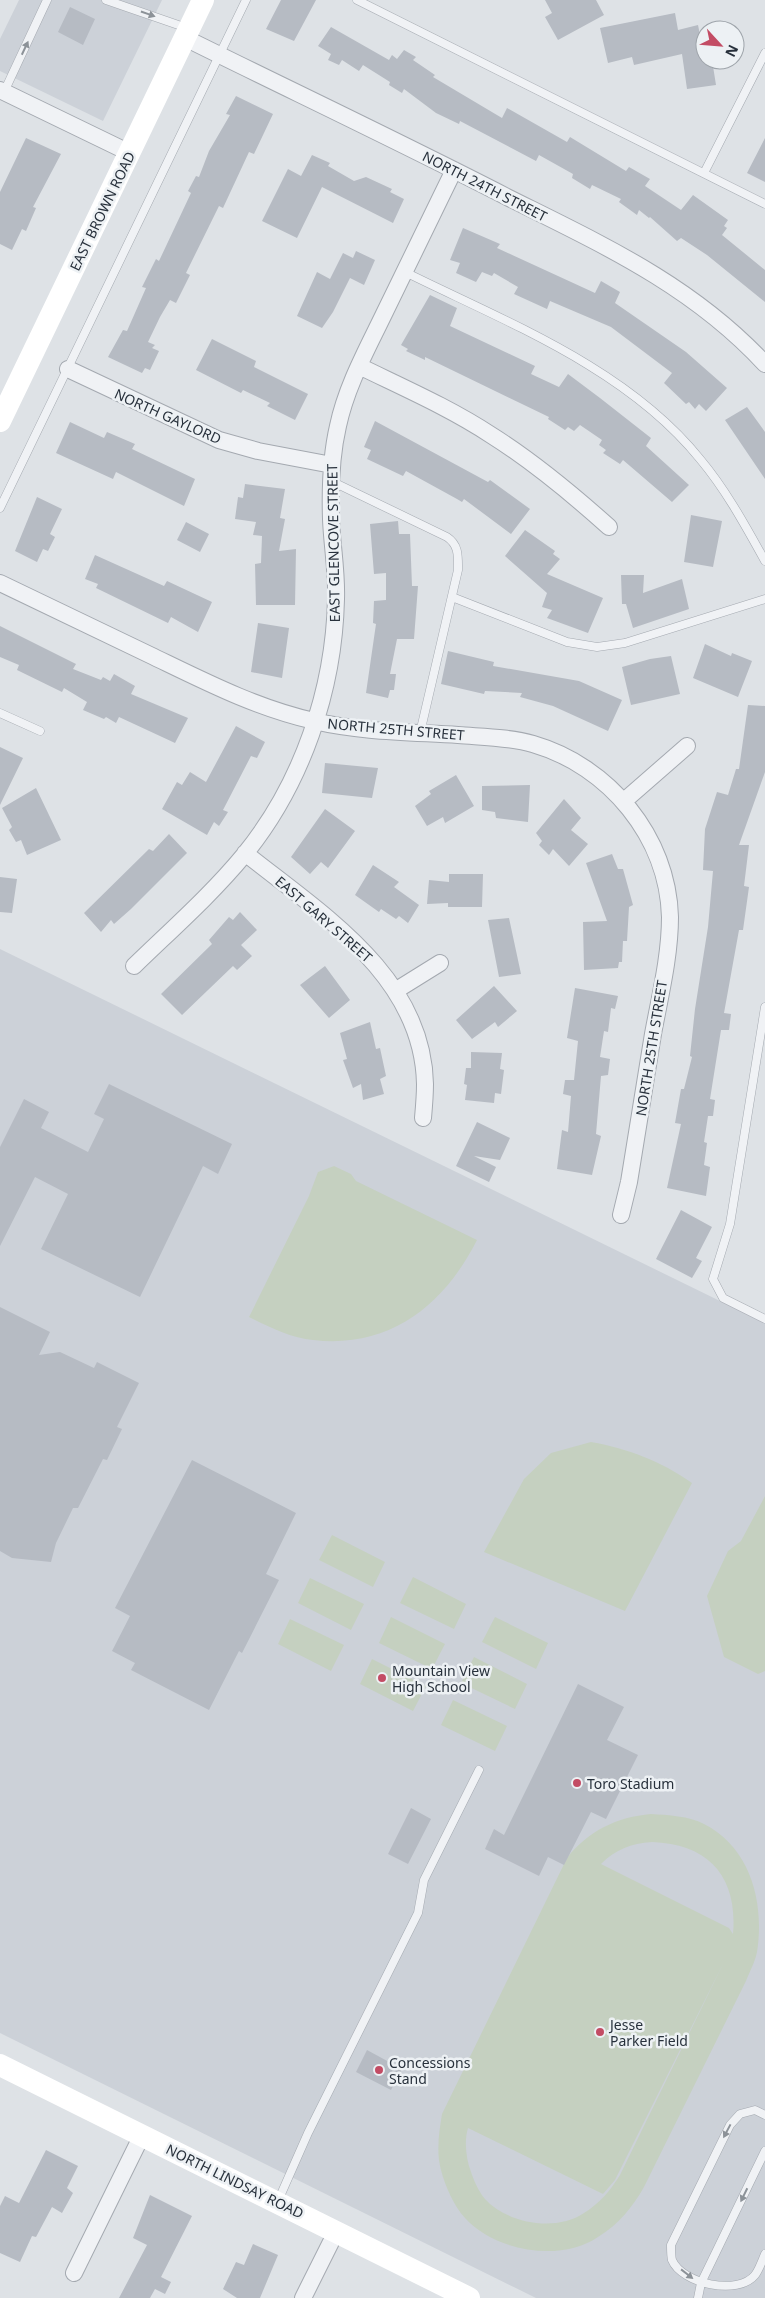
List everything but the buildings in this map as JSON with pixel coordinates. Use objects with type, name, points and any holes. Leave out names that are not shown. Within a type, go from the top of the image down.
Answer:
[{"type":"main road","name":"EAST BROWN ROAD","points":[[0,421],[203,0]]},
{"type":"main road","name":"NORTH LINDSAY ROAD","points":[[0,2065],[469,2298]]},
{"type":"street","name":"NORTH 24TH STREET","points":[[187,33],[218,55],[454,170],[613,250],[662,278],[714,315],[765,364]]},
{"type":"street","points":[[1,95],[130,153]]},
{"type":"street","name":"EAST GLENCOVE STREET","points":[[134,966],[213,890],[245,853],[286,792],[316,722],[327,680],[335,619],[336,578],[331,521],[331,473],[343,404],[359,366],[454,170]]},
{"type":"street","points":[[359,366],[444,408],[490,434],[550,476],[609,527]]},
{"type":"street","name":"NORTH GAYLORD","points":[[68,369],[188,428],[220,440],[331,473]]},
{"type":"street","name":"NORTH 25TH STREET","points":[[0,583],[259,706],[316,722],[356,728],[512,739],[533,744],[573,761],[592,773],[624,801],[648,835],[656,853],[667,894],[670,933],[629,1182],[621,1215]]},
{"type":"street","points":[[624,801],[687,746]]},
{"type":"street","name":"EAST GARY STREET","points":[[245,853],[355,942],[378,966],[395,991],[413,1029],[422,1063],[425,1083],[423,1118]]},
{"type":"street","points":[[395,991],[440,963]]},
{"type":"street","points":[[74,2273],[142,2136]]},
{"type":"street","points":[[303,2298],[336,2232]]},
{"type":"lane","points":[[1,95],[46,0]]},
{"type":"lane","points":[[106,0],[187,33]]},
{"type":"lane","points":[[0,508],[246,0]]},
{"type":"lane","points":[[357,0],[765,204]]},
{"type":"lane","points":[[704,173],[765,53]]},
{"type":"lane","points":[[405,272],[583,361],[647,405],[699,457],[729,497],[765,561]]},
{"type":"lane","points":[[331,473],[454,542],[458,552],[458,570],[420,733]]},
{"type":"lane","points":[[452,597],[567,642],[597,647],[625,643],[765,599]]},
{"type":"lane","points":[[0,712],[40,731]]},
{"type":"lane","points":[[765,1007],[730,1224],[713,1279],[723,1298],[765,1319]]},
{"type":"lane","points":[[277,2203],[308,2133],[418,1913],[424,1880],[479,1770]]},
{"type":"lane","points":[[765,2115],[755,2110],[740,2114],[730,2125],[671,2244],[672,2260],[686,2275],[701,2283],[736,2286],[754,2276],[765,2254]]},
{"type":"lane","points":[[698,2298],[701,2283],[765,2151]]},
{"type":"shaded area","points":[[19,0],[162,0],[103,121],[0,71],[0,39]]},
{"type":"shaded area","name":"Mountain View High School","points":[[0,949],[765,1323],[765,2298],[536,2298],[0,2033]]},
{"type":"green space","points":[[334,1166],[351,1174],[356,1181],[477,1240],[464,1263],[448,1284],[431,1303],[412,1318],[390,1329],[366,1337],[341,1341],[305,1339],[280,1332],[249,1317],[309,1196],[318,1172]]},
{"type":"green space","points":[[591,1442],[618,1448],[644,1457],[668,1468],[692,1483],[625,1611],[484,1552],[524,1479],[551,1453]]},
{"type":"green space","points":[[765,1496],[765,1671],[758,1674],[724,1657],[707,1596],[728,1551],[741,1541]]},
{"type":"green space","points":[[332,1535],[385,1562],[373,1587],[319,1560]]},
{"type":"green space","points":[[413,1577],[466,1604],[454,1629],[400,1603]]},
{"type":"green space","points":[[310,1578],[364,1604],[351,1630],[298,1603]]},
{"type":"green space","points":[[391,1617],[445,1644],[432,1669],[379,1643]]},
{"type":"green space","points":[[495,1617],[548,1643],[536,1669],[482,1642]]},
{"type":"green space","points":[[290,1619],[344,1645],[331,1671],[278,1644]]},
{"type":"green space","points":[[474,1657],[527,1684],[515,1709],[461,1683]]},
{"type":"green space","points":[[372,1659],[426,1686],[413,1711],[360,1684]]},
{"type":"green space","points":[[453,1700],[507,1726],[495,1751],[441,1725]]},
{"type":"green space","name":"Jesse Parker Field","points":[[658,1814],[692,1819],[720,1834],[733,1847],[743,1861],[751,1878],[756,1896],[759,1914],[759,1933],[756,1956],[746,1981],[635,2202],[612,2227],[583,2245],[565,2250],[528,2250],[493,2239],[465,2218],[457,2208],[450,2196],[439,2163],[438,2149],[442,2114],[567,1858],[584,1840],[604,1827],[626,1818]],"holes":[[[652,1842],[672,1844],[689,1849],[704,1857],[716,1867],[725,1880],[730,1896],[733,1914],[733,1934],[729,1928],[601,1864],[624,1848]],[[724,1962],[620,2175],[600,2201],[573,2219],[546,2224],[519,2219],[506,2214],[495,2208],[485,2199],[475,2183],[468,2161],[466,2150],[468,2128],[603,2194],[615,2180]]]},
{"type":"place","name":"Mountain View High School","points":[[382,1678]]},
{"type":"place","name":"Toro Stadium","points":[[577,1783]]},
{"type":"place","name":"Jesse Parker Field","points":[[600,2032]]},
{"type":"place","name":"Concessions Stand","points":[[379,2070]]}]
